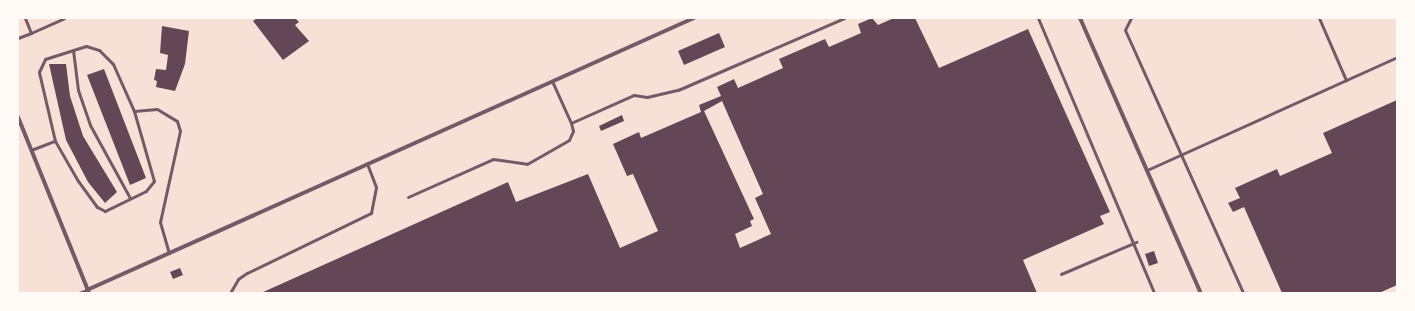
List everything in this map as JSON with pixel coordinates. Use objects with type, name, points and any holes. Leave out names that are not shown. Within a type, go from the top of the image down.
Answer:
[{"type":"street","points":[[18,117],[88,292],[170,253],[694,18]]},
{"type":"street","points":[[1080,18],[1201,293]]},
{"type":"lane","points":[[25,18],[31,33]]},
{"type":"lane","points":[[18,38],[64,18]]},
{"type":"lane","points":[[571,123],[634,95],[647,97],[678,90],[844,18]]},
{"type":"lane","points":[[1038,18],[1136,242],[1139,260],[1154,293]]},
{"type":"lane","points":[[1131,18],[1125,30],[1243,293]]},
{"type":"lane","points":[[1319,18],[1346,80]]},
{"type":"lane","points":[[86,46],[99,50],[113,64],[134,111],[154,181],[146,191],[105,210],[97,207],[56,141],[39,72],[45,59],[86,46]]},
{"type":"lane","points":[[73,50],[78,90],[90,125],[130,198]]},
{"type":"lane","points":[[1147,170],[1397,58]]},
{"type":"lane","points":[[408,197],[493,159],[527,164],[569,140],[573,131],[571,123],[552,81]]},
{"type":"lane","points":[[134,111],[157,109],[177,120],[180,131],[160,222],[170,253]]},
{"type":"lane","points":[[31,150],[56,141]]},
{"type":"lane","points":[[230,293],[238,279],[247,273],[371,213],[376,187],[367,164]]},
{"type":"lane","points":[[1061,274],[1136,242]]},
{"type":"lane","points":[[79,293],[88,292]]},
{"type":"building","points":[[257,18],[295,18],[299,22],[295,25],[309,41],[283,60],[253,21]]},
{"type":"building","points":[[872,18],[878,25],[894,18],[915,18],[939,68],[1028,29],[1110,212],[1100,216],[1104,224],[1023,260],[1037,293],[261,293],[508,182],[516,202],[588,174],[620,248],[658,231],[633,174],[627,176],[613,144],[639,132],[641,138],[701,112],[699,105],[721,96],[717,87],[734,79],[738,88],[783,68],[779,59],[825,39],[829,47],[861,33],[858,24]],"holes":[[[722,101],[763,194],[755,198],[771,234],[740,248],[735,234],[752,226],[750,221],[754,219],[704,111]]]},
{"type":"building","points":[[162,26],[189,31],[185,64],[175,91],[156,87],[157,81],[154,80],[156,69],[166,70],[168,55],[160,53]]},
{"type":"building","points":[[719,33],[725,47],[684,65],[678,51]]},
{"type":"building","points":[[49,64],[66,64],[70,96],[83,136],[117,192],[105,203],[88,182],[66,140]]},
{"type":"building","points":[[104,69],[146,178],[130,185],[87,75]]},
{"type":"building","points":[[1397,100],[1397,285],[1379,293],[1282,293],[1244,207],[1233,212],[1228,203],[1240,198],[1235,188],[1277,169],[1280,176],[1332,153],[1323,133]]},
{"type":"building","points":[[622,115],[624,121],[601,131],[599,126]]},
{"type":"building","points":[[1154,251],[1158,263],[1149,266],[1145,254]]},
{"type":"building","points":[[180,268],[183,275],[173,279],[170,272]]}]
